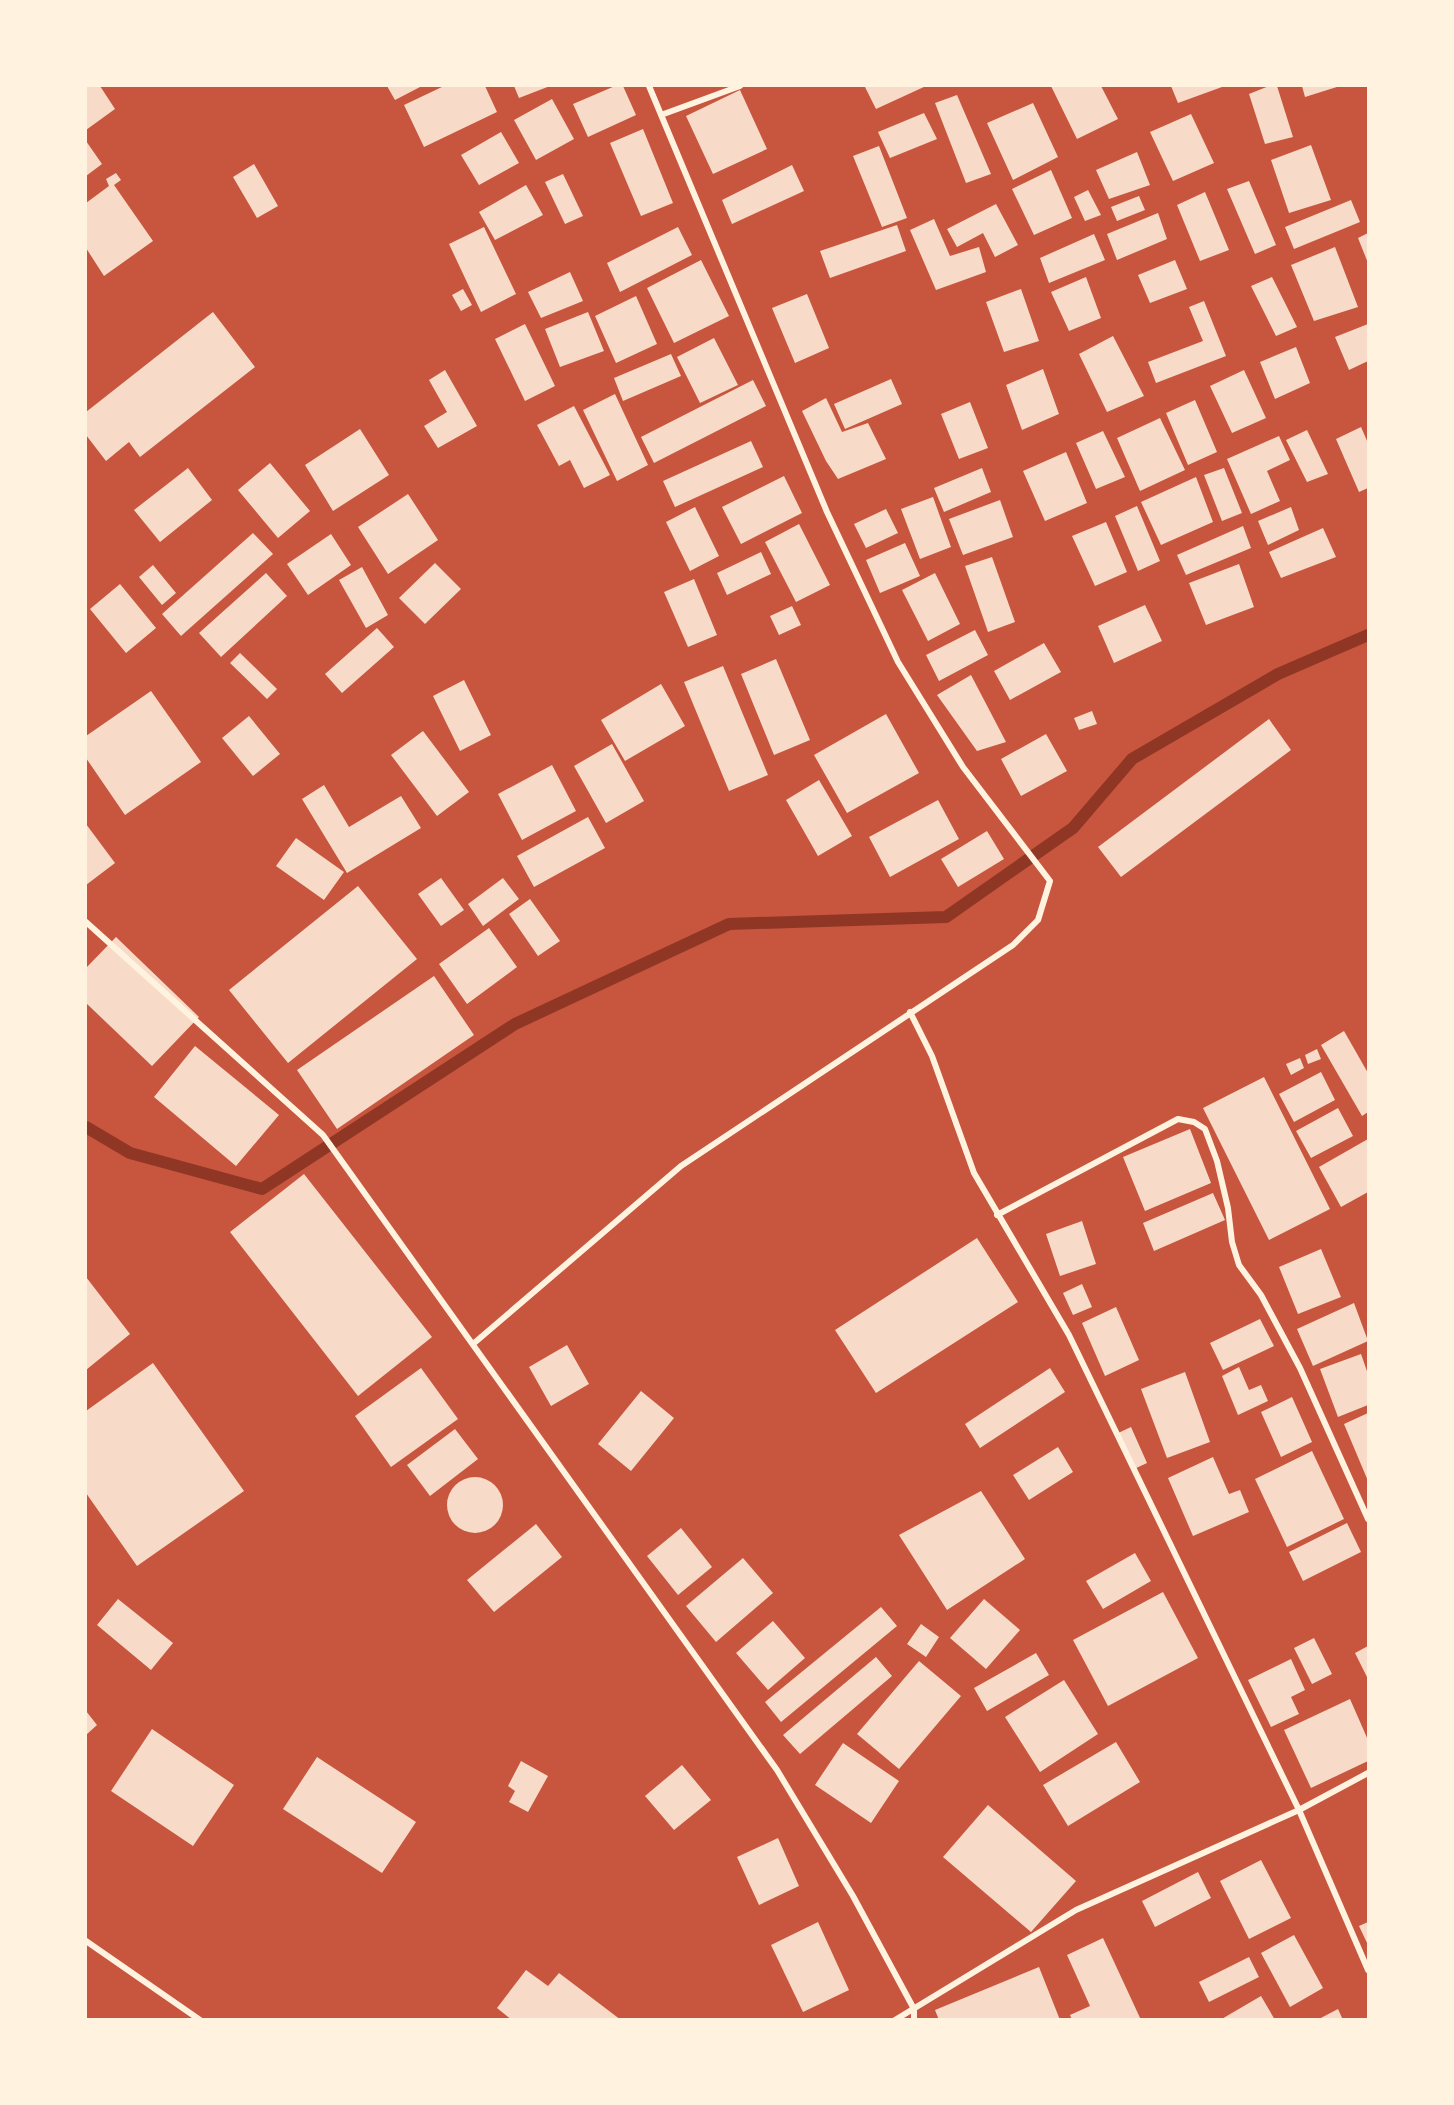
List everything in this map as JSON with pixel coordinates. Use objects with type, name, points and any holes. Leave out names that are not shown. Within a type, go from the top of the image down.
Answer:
[{"type":"street","points":[[473,1344],[681,1166],[1013,945],[1038,920],[1050,881],[963,767],[898,662],[827,512],[649,86]]},
{"type":"street","points":[[661,115],[740,86]]},
{"type":"street","points":[[86,922],[323,1135],[387,1221],[777,1770],[853,1896],[914,2008],[914,2019]]},
{"type":"street","points":[[910,1012],[932,1056],[974,1173],[1070,1335],[1299,1810],[1368,1970]]},
{"type":"street","points":[[997,1215],[1178,1119],[1194,1122],[1205,1129],[1217,1161],[1228,1208],[1232,1242],[1239,1266],[1261,1295],[1299,1368],[1368,1519]]},
{"type":"street","points":[[895,2019],[1076,1910],[1299,1810],[1368,1773]]},
{"type":"street","points":[[86,1941],[200,2019]]},
{"type":"building","points":[[100,86],[115,109],[86,130],[86,87]]},
{"type":"building","points":[[387,86],[422,86],[395,100]]},
{"type":"building","points":[[444,86],[485,86],[497,112],[424,147],[404,105]]},
{"type":"building","points":[[514,86],[550,86],[519,98]]},
{"type":"building","points":[[615,86],[623,86],[636,115],[588,137],[573,104]]},
{"type":"building","points":[[926,86],[876,109],[865,87]]},
{"type":"building","points":[[1051,86],[1101,86],[1118,119],[1077,139]]},
{"type":"building","points":[[1171,86],[1221,86],[1222,87],[1178,103]]},
{"type":"building","points":[[1269,86],[1277,86],[1293,137],[1265,144],[1249,94]]},
{"type":"building","points":[[1302,86],[1340,86],[1305,97]]},
{"type":"building","points":[[740,90],[767,149],[713,174],[686,116]]},
{"type":"building","points":[[957,95],[991,174],[966,183],[935,103]]},
{"type":"building","points":[[552,99],[574,139],[536,160],[514,120]]},
{"type":"building","points":[[1033,103],[1058,157],[1013,180],[987,123]]},
{"type":"building","points":[[924,113],[937,139],[890,158],[878,132]]},
{"type":"building","points":[[1191,114],[1214,163],[1173,181],[1150,132]]},
{"type":"building","points":[[643,129],[673,203],[641,216],[610,143]]},
{"type":"building","points":[[501,132],[519,163],[479,185],[461,155]]},
{"type":"building","points":[[86,141],[102,164],[86,176]]},
{"type":"building","points":[[1311,145],[1331,200],[1289,213],[1271,160]]},
{"type":"building","points":[[879,146],[907,218],[882,227],[853,156]]},
{"type":"building","points":[[1137,152],[1150,185],[1109,199],[1096,170]]},
{"type":"building","points":[[254,164],[278,206],[257,218],[233,177]]},
{"type":"building","points":[[792,165],[804,191],[732,224],[722,200]]},
{"type":"building","points":[[1051,170],[1072,218],[1034,235],[1012,189]]},
{"type":"building","points":[[116,173],[121,180],[114,185],[153,241],[104,276],[86,248],[86,203],[109,186],[106,179]]},
{"type":"building","points":[[563,174],[583,216],[565,224],[545,182]]},
{"type":"building","points":[[1249,181],[1276,245],[1255,254],[1227,189]]},
{"type":"building","points":[[526,185],[543,215],[495,240],[479,212]]},
{"type":"building","points":[[1088,190],[1101,215],[1085,221],[1074,197]]},
{"type":"building","points":[[1205,192],[1229,250],[1200,261],[1177,205]]},
{"type":"building","points":[[1139,196],[1145,210],[1117,221],[1111,207]]},
{"type":"building","points":[[1351,200],[1360,222],[1294,249],[1285,227]]},
{"type":"building","points":[[996,204],[1018,245],[995,257],[983,233],[957,247],[947,229]]},
{"type":"building","points":[[1158,213],[1167,239],[1117,260],[1107,234]]},
{"type":"building","points":[[934,219],[950,256],[979,247],[986,272],[936,290],[910,230]]},
{"type":"building","points":[[897,225],[906,251],[830,278],[820,251]]},
{"type":"building","points":[[484,227],[516,294],[481,312],[449,244]]},
{"type":"building","points":[[678,227],[692,255],[620,292],[607,263]]},
{"type":"building","points":[[1368,233],[1368,263],[1358,238]]},
{"type":"building","points":[[1094,234],[1105,260],[1049,283],[1040,258]]},
{"type":"building","points":[[1335,247],[1358,307],[1314,321],[1291,265]]},
{"type":"building","points":[[701,260],[729,316],[674,343],[647,288]]},
{"type":"building","points":[[1175,260],[1187,289],[1150,303],[1138,275]]},
{"type":"building","points":[[570,272],[583,301],[541,318],[528,292]]},
{"type":"building","points":[[1086,277],[1101,318],[1069,331],[1051,292]]},
{"type":"building","points":[[1272,277],[1297,327],[1276,336],[1251,286]]},
{"type":"building","points":[[463,289],[472,305],[461,311],[452,295]]},
{"type":"building","points":[[1021,289],[1039,341],[1004,352],[986,302]]},
{"type":"building","points":[[807,294],[829,348],[795,363],[772,308]]},
{"type":"building","points":[[636,296],[657,344],[616,363],[595,316]]},
{"type":"building","points":[[1204,301],[1226,356],[1156,383],[1148,362],[1203,341],[1189,307]]},
{"type":"building","points":[[213,312],[255,367],[140,457],[129,442],[106,461],[86,435],[86,412]]},
{"type":"building","points":[[588,312],[604,351],[560,367],[545,329]]},
{"type":"building","points":[[525,324],[555,386],[525,401],[495,339]]},
{"type":"building","points":[[1368,324],[1368,361],[1349,370],[1335,337]]},
{"type":"building","points":[[1113,336],[1144,396],[1107,412],[1079,354]]},
{"type":"building","points":[[714,338],[738,385],[700,403],[677,357]]},
{"type":"building","points":[[1296,347],[1310,383],[1275,399],[1260,362]]},
{"type":"building","points":[[671,354],[681,376],[623,401],[614,378]]},
{"type":"building","points":[[1043,369],[1059,414],[1022,430],[1006,385]]},
{"type":"building","points":[[445,370],[477,426],[438,448],[424,426],[447,412],[429,380]]},
{"type":"building","points":[[1244,370],[1266,418],[1232,433],[1210,386]]},
{"type":"building","points":[[891,379],[902,404],[845,429],[834,404]]},
{"type":"building","points":[[753,380],[766,406],[654,463],[641,437]]},
{"type":"building","points":[[615,394],[648,465],[617,481],[583,410]]},
{"type":"building","points":[[826,398],[842,432],[868,423],[886,459],[838,479],[826,461],[802,411]]},
{"type":"building","points":[[1195,400],[1217,452],[1188,465],[1166,413]]},
{"type":"building","points":[[970,402],[988,448],[959,459],[941,414]]},
{"type":"building","points":[[574,406],[610,475],[584,488],[570,460],[559,466],[537,425]]},
{"type":"building","points":[[1160,418],[1185,470],[1140,491],[1117,438]]},
{"type":"building","points":[[1361,427],[1368,443],[1368,488],[1359,492],[1336,439]]},
{"type":"building","points":[[360,429],[389,475],[333,511],[305,465]]},
{"type":"building","points":[[1307,430],[1328,474],[1307,482],[1286,440]]},
{"type":"building","points":[[1103,431],[1125,477],[1096,489],[1076,443]]},
{"type":"building","points":[[1279,436],[1290,460],[1267,471],[1280,501],[1251,514],[1227,459]]},
{"type":"building","points":[[751,441],[763,467],[675,507],[663,481]]},
{"type":"building","points":[[1066,452],[1087,503],[1045,521],[1023,471]]},
{"type":"building","points":[[270,463],[310,511],[278,538],[238,490]]},
{"type":"building","points":[[188,468],[212,500],[160,542],[134,510]]},
{"type":"building","points":[[982,468],[991,492],[944,512],[934,488]]},
{"type":"building","points":[[1224,468],[1242,513],[1222,521],[1204,475]]},
{"type":"building","points":[[784,476],[802,513],[741,544],[722,507]]},
{"type":"building","points":[[1196,477],[1213,522],[1161,545],[1141,502]]},
{"type":"building","points":[[408,494],[438,540],[388,574],[358,527]]},
{"type":"building","points":[[933,497],[951,547],[920,559],[901,509]]},
{"type":"building","points":[[1000,500],[1013,537],[963,555],[949,519]]},
{"type":"building","points":[[1137,506],[1160,561],[1138,571],[1115,516]]},
{"type":"building","points":[[695,507],[719,556],[690,571],[666,522]]},
{"type":"building","points":[[1291,507],[1299,530],[1268,545],[1258,521]]},
{"type":"building","points":[[886,509],[898,533],[866,548],[854,524]]},
{"type":"building","points":[[1106,522],[1127,572],[1095,586],[1072,536]]},
{"type":"building","points":[[799,524],[830,585],[796,602],[765,542]]},
{"type":"building","points":[[1243,526],[1251,548],[1186,575],[1177,555]]},
{"type":"building","points":[[1323,528],[1336,557],[1281,578],[1269,552]]},
{"type":"building","points":[[253,533],[273,554],[181,636],[162,614]]},
{"type":"building","points":[[331,534],[351,565],[308,595],[287,564]]},
{"type":"building","points":[[905,543],[920,576],[880,593],[866,560]]},
{"type":"building","points":[[761,552],[771,574],[727,595],[717,573]]},
{"type":"building","points":[[992,557],[1015,622],[988,632],[965,566]]},
{"type":"building","points":[[435,563],[461,589],[425,624],[399,598]]},
{"type":"building","points":[[1239,564],[1254,607],[1206,625],[1189,583]]},
{"type":"building","points":[[153,565],[176,593],[162,605],[139,577]]},
{"type":"building","points":[[362,567],[388,615],[366,628],[339,580]]},
{"type":"building","points":[[266,573],[287,596],[221,657],[199,633]]},
{"type":"building","points":[[935,573],[960,624],[928,641],[902,590]]},
{"type":"building","points":[[694,579],[717,635],[688,647],[664,592]]},
{"type":"building","points":[[120,584],[156,628],[126,653],[90,609]]},
{"type":"building","points":[[1145,605],[1162,641],[1114,663],[1098,626]]},
{"type":"building","points":[[792,606],[801,625],[779,635],[770,616]]},
{"type":"building","points":[[377,628],[394,647],[342,693],[325,674]]},
{"type":"building","points":[[975,630],[988,655],[939,681],[926,655]]},
{"type":"building","points":[[1044,643],[1061,672],[1010,700],[994,671]]},
{"type":"building","points":[[240,653],[277,689],[267,699],[230,663]]},
{"type":"building","points":[[776,659],[810,740],[774,755],[741,674]]},
{"type":"building","points":[[723,666],[768,775],[729,791],[684,682]]},
{"type":"building","points":[[971,675],[1006,742],[977,751],[937,695]]},
{"type":"building","points":[[464,680],[491,735],[460,751],[433,696]]},
{"type":"building","points":[[661,684],[685,726],[625,761],[601,720]]},
{"type":"building","points":[[151,691],[201,762],[125,815],[86,758],[86,736]]},
{"type":"building","points":[[1092,711],[1097,724],[1079,730],[1074,718]]},
{"type":"building","points":[[886,714],[919,773],[847,813],[814,755]]},
{"type":"building","points":[[249,716],[280,754],[253,776],[222,738]]},
{"type":"building","points":[[1269,719],[1291,750],[1121,877],[1098,847]]},
{"type":"building","points":[[423,731],[469,792],[437,816],[391,755]]},
{"type":"building","points":[[1046,734],[1067,771],[1021,796],[1001,759]]},
{"type":"building","points":[[612,744],[644,801],[606,823],[574,766]]},
{"type":"building","points":[[552,765],[576,811],[522,840],[498,794]]},
{"type":"building","points":[[819,780],[852,836],[818,856],[786,800]]},
{"type":"building","points":[[324,785],[349,827],[401,796],[421,828],[347,873],[302,799]]},
{"type":"building","points":[[938,800],[959,839],[890,877],[869,837]]},
{"type":"building","points":[[588,817],[605,848],[534,887],[517,856]]},
{"type":"building","points":[[86,824],[115,863],[86,885]]},
{"type":"building","points":[[987,831],[1004,859],[958,887],[941,859]]},
{"type":"building","points":[[296,838],[344,872],[324,900],[276,866]]},
{"type":"building","points":[[441,878],[464,910],[441,926],[418,894]]},
{"type":"building","points":[[503,878],[519,899],[483,926],[468,904]]},
{"type":"building","points":[[358,886],[417,959],[288,1063],[229,990]]},
{"type":"building","points":[[530,899],[560,941],[538,956],[509,914]]},
{"type":"building","points":[[489,928],[517,967],[467,1004],[439,964]]},
{"type":"building","points":[[116,937],[199,1017],[152,1066],[86,1003],[86,968]]},
{"type":"building","points":[[434,976],[474,1035],[337,1129],[297,1070]]},
{"type":"building","points":[[1344,1031],[1368,1073],[1368,1112],[1362,1116],[1321,1045]]},
{"type":"building","points":[[195,1046],[279,1115],[236,1166],[154,1097]]},
{"type":"building","points":[[1317,1049],[1321,1059],[1308,1064],[1305,1055]]},
{"type":"building","points":[[1300,1058],[1304,1068],[1291,1075],[1286,1064]]},
{"type":"building","points":[[1321,1072],[1335,1100],[1294,1122],[1279,1094]]},
{"type":"building","points":[[1264,1077],[1330,1209],[1269,1240],[1203,1108]]},
{"type":"building","points":[[1338,1108],[1353,1136],[1311,1158],[1296,1131]]},
{"type":"building","points":[[1190,1129],[1211,1183],[1145,1211],[1123,1157]]},
{"type":"building","points":[[1368,1139],[1368,1192],[1341,1207],[1319,1167]]},
{"type":"building","points":[[304,1174],[432,1337],[358,1396],[230,1232]]},
{"type":"building","points":[[1213,1193],[1225,1220],[1154,1251],[1143,1223]]},
{"type":"building","points":[[1082,1221],[1096,1264],[1060,1276],[1046,1234]]},
{"type":"building","points":[[977,1238],[1018,1302],[876,1393],[835,1330]]},
{"type":"building","points":[[1321,1249],[1341,1297],[1298,1314],[1279,1267]]},
{"type":"building","points":[[86,1277],[130,1334],[86,1370]]},
{"type":"building","points":[[1082,1284],[1092,1307],[1073,1315],[1063,1293]]},
{"type":"building","points":[[1354,1303],[1368,1341],[1313,1366],[1297,1329]]},
{"type":"building","points":[[1116,1307],[1139,1360],[1105,1376],[1082,1323]]},
{"type":"building","points":[[1260,1319],[1274,1346],[1223,1370],[1210,1343]]},
{"type":"building","points":[[567,1345],[589,1384],[551,1406],[529,1367]]},
{"type":"building","points":[[1361,1354],[1368,1374],[1368,1405],[1338,1417],[1320,1369]]},
{"type":"building","points":[[153,1363],[244,1491],[137,1566],[86,1493],[86,1411]]},
{"type":"building","points":[[1239,1367],[1249,1390],[1261,1385],[1268,1401],[1238,1415],[1222,1376]]},
{"type":"building","points":[[421,1368],[458,1419],[391,1467],[355,1416]]},
{"type":"building","points":[[1050,1368],[1065,1392],[980,1448],[965,1424]]},
{"type":"building","points":[[1185,1372],[1210,1442],[1167,1458],[1141,1389]]},
{"type":"building","points":[[641,1391],[674,1418],[631,1471],[598,1444]]},
{"type":"building","points":[[1292,1397],[1312,1442],[1281,1457],[1261,1412]]},
{"type":"building","points":[[1368,1413],[1368,1481],[1344,1424]]},
{"type":"building","points":[[1131,1427],[1147,1463],[1132,1470],[1116,1434]]},
{"type":"building","points":[[455,1429],[478,1459],[430,1496],[407,1465]]},
{"type":"building","points":[[1058,1447],[1073,1472],[1029,1500],[1013,1475]]},
{"type":"building","points":[[1312,1451],[1344,1519],[1287,1547],[1255,1479]]},
{"type":"building","points":[[1213,1457],[1229,1494],[1240,1490],[1249,1512],[1193,1536],[1168,1478]]},
{"type":"building","points":[[469,1477],[481,1477],[491,1481],[499,1489],[503,1505],[499,1521],[491,1529],[481,1533],[469,1533],[459,1529],[451,1521],[447,1511],[447,1499],[451,1489],[459,1481]]},
{"type":"building","points":[[981,1491],[1025,1559],[947,1610],[899,1535]]},
{"type":"building","points":[[1347,1523],[1361,1552],[1303,1581],[1289,1552]]},
{"type":"building","points":[[536,1524],[562,1557],[494,1612],[467,1580]]},
{"type":"building","points":[[681,1528],[712,1567],[678,1595],[647,1556]]},
{"type":"building","points":[[1135,1553],[1151,1581],[1103,1609],[1086,1581]]},
{"type":"building","points":[[743,1558],[773,1593],[716,1642],[686,1606]]},
{"type":"building","points":[[1163,1592],[1198,1658],[1108,1706],[1073,1640]]},
{"type":"building","points":[[118,1599],[173,1643],[151,1670],[97,1625]]},
{"type":"building","points":[[984,1599],[1020,1630],[986,1669],[950,1638]]},
{"type":"building","points":[[881,1607],[897,1626],[781,1722],[765,1702]]},
{"type":"building","points":[[773,1621],[805,1658],[768,1690],[736,1653]]},
{"type":"building","points":[[921,1624],[939,1637],[926,1657],[907,1644]]},
{"type":"building","points":[[1314,1638],[1332,1674],[1312,1684],[1294,1648]]},
{"type":"building","points":[[1368,1646],[1368,1679],[1355,1653]]},
{"type":"building","points":[[1036,1653],[1049,1675],[987,1711],[974,1688]]},
{"type":"building","points":[[876,1657],[892,1676],[800,1754],[783,1735]]},
{"type":"building","points":[[1291,1659],[1305,1690],[1291,1697],[1299,1714],[1271,1727],[1248,1680]]},
{"type":"building","points":[[919,1661],[961,1696],[899,1769],[857,1734]]},
{"type":"building","points":[[1064,1680],[1098,1734],[1040,1772],[1005,1717]]},
{"type":"building","points":[[1350,1699],[1368,1740],[1368,1761],[1311,1788],[1284,1730]]},
{"type":"building","points":[[86,1711],[97,1725],[86,1735]]},
{"type":"building","points":[[152,1729],[234,1785],[193,1846],[111,1791]]},
{"type":"building","points":[[1116,1742],[1140,1782],[1068,1826],[1043,1785]]},
{"type":"building","points":[[843,1743],[899,1781],[871,1823],[815,1785]]},
{"type":"building","points":[[317,1757],[416,1822],[382,1873],[283,1809]]},
{"type":"building","points":[[521,1761],[548,1776],[528,1812],[509,1802],[515,1791],[508,1786]]},
{"type":"building","points":[[682,1765],[711,1800],[674,1830],[645,1796]]},
{"type":"building","points":[[988,1805],[1076,1881],[1031,1932],[943,1857]]},
{"type":"building","points":[[778,1838],[799,1886],[759,1905],[737,1857]]},
{"type":"building","points":[[1261,1860],[1291,1918],[1249,1939],[1220,1881]]},
{"type":"building","points":[[1198,1872],[1211,1898],[1155,1927],[1142,1901]]},
{"type":"building","points":[[818,1922],[849,1990],[803,2012],[771,1945]]},
{"type":"building","points":[[1368,1922],[1368,1945],[1359,1926]]},
{"type":"building","points":[[1294,1935],[1323,1988],[1290,2007],[1261,1953]]},
{"type":"building","points":[[1103,1938],[1141,2020],[1072,2020],[1070,2015],[1090,2006],[1067,1955]]},
{"type":"building","points":[[1249,1957],[1259,1977],[1209,2002],[1199,1982]]},
{"type":"building","points":[[1039,1967],[1060,2020],[939,2020],[935,2010]]},
{"type":"building","points":[[526,1970],[548,1986],[559,1973],[621,2020],[512,2020],[497,2008]]},
{"type":"building","points":[[1261,1996],[1275,2020],[1220,2020]]},
{"type":"building","points":[[1338,2009],[1343,2020],[1317,2020]]},
{"type":"waterway","points":[[86,1127],[130,1153],[262,1189],[515,1024],[729,924],[946,917],[1073,828],[1132,759],[1278,674],[1368,635]]}]
